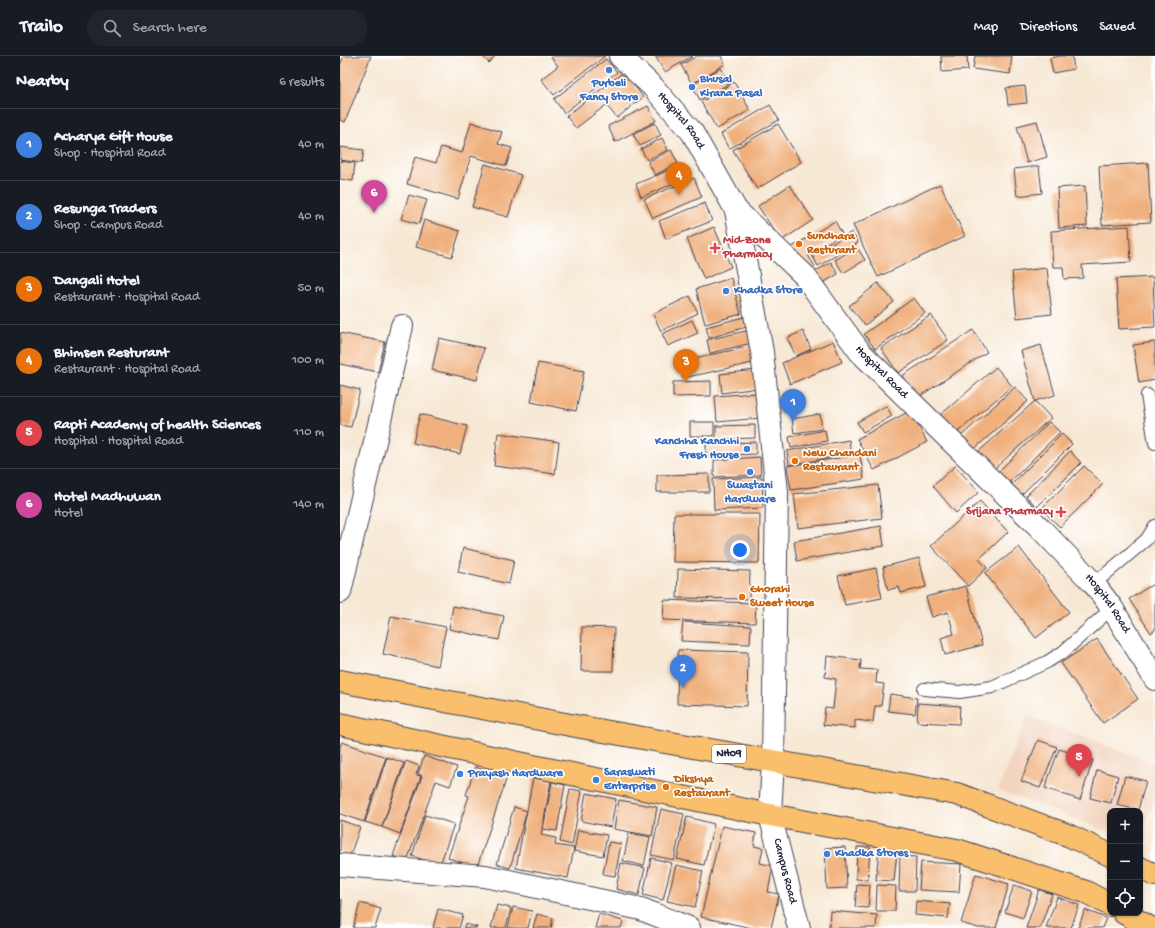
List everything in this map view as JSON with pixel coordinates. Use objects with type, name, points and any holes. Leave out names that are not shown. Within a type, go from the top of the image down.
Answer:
[{"type":"main road","name":"NH09","points":[[340,681],[581,728],[956,794],[1070,836],[1107,854]]},
{"type":"main road","points":[[340,724],[770,815],[957,850],[1086,892],[1107,903]]},
{"type":"main road","points":[[1143,869],[1155,875]]},
{"type":"main road","points":[[1129,916],[1151,928]]},
{"type":"street","name":"Hospital Road","points":[[620,56],[653,87],[692,132],[736,210],[804,275],[860,352],[1040,528],[1094,584],[1112,608],[1155,679]]},
{"type":"street","name":"Campus Road","points":[[736,210],[762,352],[777,492],[773,762],[770,815],[799,928]]},
{"type":"street","points":[[340,592],[402,326]]},
{"type":"street","points":[[340,865],[484,876],[641,909],[688,928]]},
{"type":"lane","points":[[1147,395],[1155,443]]},
{"type":"lane","points":[[1094,584],[1147,539],[1155,526]]},
{"type":"lane","points":[[924,689],[960,692],[992,687],[1047,662],[1063,652],[1112,608]]},
{"type":"shaded area","points":[[1027,716],[1155,764],[1155,799],[1143,830],[1143,808],[1107,808],[1107,831],[998,790]]},
{"type":"building","points":[[344,56],[371,56],[345,122],[340,120],[340,65]]},
{"type":"building","points":[[482,56],[495,56],[489,63]]},
{"type":"building","points":[[605,56],[554,95],[541,79],[558,66],[551,57]]},
{"type":"building","points":[[655,56],[693,56],[665,72]]},
{"type":"building","points":[[697,56],[721,56],[725,64],[692,84],[681,65]]},
{"type":"building","points":[[941,56],[967,56],[968,70],[942,72]]},
{"type":"building","points":[[975,56],[1012,56],[1010,74],[973,69]]},
{"type":"building","points":[[1072,56],[1074,69],[1053,73],[1050,58]]},
{"type":"building","points":[[606,59],[617,72],[564,113],[554,99]]},
{"type":"building","points":[[721,68],[730,83],[700,100],[692,85]]},
{"type":"building","points":[[624,72],[643,97],[617,118],[606,105],[576,128],[566,116]]},
{"type":"building","points":[[734,82],[750,110],[717,129],[701,102]]},
{"type":"building","points":[[1025,86],[1027,103],[1008,105],[1006,88]]},
{"type":"building","points":[[770,105],[779,120],[729,149],[721,134]]},
{"type":"building","points":[[648,106],[656,121],[615,142],[608,126]]},
{"type":"building","points":[[1037,121],[1047,157],[1027,163],[1017,126]]},
{"type":"building","points":[[471,122],[502,132],[498,144],[512,148],[506,166],[471,156],[458,199],[407,184],[415,157],[436,163],[441,147],[462,153]]},
{"type":"building","points":[[655,123],[661,135],[640,146],[633,134]]},
{"type":"building","points":[[778,124],[801,162],[757,189],[733,150]]},
{"type":"building","points":[[662,138],[668,150],[647,160],[641,149]]},
{"type":"building","points":[[340,147],[364,150],[362,163],[340,160]]},
{"type":"building","points":[[671,150],[678,163],[655,175],[648,162]]},
{"type":"building","points":[[340,161],[355,163],[353,181],[340,179]]},
{"type":"building","points":[[1148,163],[1151,222],[1102,225],[1099,166]]},
{"type":"building","points":[[485,164],[521,175],[508,217],[472,207]]},
{"type":"building","points":[[1039,166],[1042,193],[1017,196],[1014,169]]},
{"type":"building","points":[[674,168],[680,181],[641,197],[636,184]]},
{"type":"building","points":[[694,178],[702,197],[653,218],[644,199]]},
{"type":"building","points":[[940,184],[965,236],[878,277],[853,225]]},
{"type":"building","points":[[790,185],[813,220],[781,241],[758,206]]},
{"type":"building","points":[[1085,186],[1087,226],[1059,228],[1057,188]]},
{"type":"building","points":[[409,195],[427,200],[419,224],[401,219]]},
{"type":"building","points":[[705,203],[712,221],[666,239],[659,221]]},
{"type":"building","points":[[424,220],[460,231],[452,257],[416,247]]},
{"type":"building","points":[[835,221],[842,234],[808,255],[815,267],[804,273],[789,249]]},
{"type":"building","points":[[1129,226],[1131,262],[1082,265],[1083,278],[1064,279],[1063,267],[1053,267],[1051,231]]},
{"type":"building","points":[[714,227],[731,267],[704,279],[687,239]]},
{"type":"building","points":[[852,232],[858,243],[818,266],[812,255]]},
{"type":"building","points":[[857,247],[865,260],[843,273],[835,260]]},
{"type":"building","points":[[831,262],[838,274],[818,286],[811,274]]},
{"type":"building","points":[[1047,268],[1052,314],[1017,318],[1012,272]]},
{"type":"building","points":[[1153,277],[1155,327],[1119,329],[1116,279]]},
{"type":"building","points":[[731,278],[741,314],[705,324],[696,289]]},
{"type":"building","points":[[878,283],[894,302],[865,325],[849,306]]},
{"type":"building","points":[[690,296],[698,313],[661,331],[653,314]]},
{"type":"building","points":[[914,298],[925,313],[875,349],[864,334]]},
{"type":"building","points":[[931,315],[948,340],[898,373],[881,348]]},
{"type":"building","points":[[744,317],[746,327],[709,338],[706,327]]},
{"type":"building","points":[[692,320],[698,333],[668,346],[662,334]]},
{"type":"building","points":[[750,330],[752,343],[710,353],[707,340]]},
{"type":"building","points":[[973,330],[987,352],[917,398],[902,376]]},
{"type":"building","points":[[803,331],[811,349],[796,356],[787,338]]},
{"type":"building","points":[[340,333],[385,342],[378,372],[340,364]]},
{"type":"building","points":[[439,338],[484,348],[477,380],[432,370]]},
{"type":"building","points":[[833,341],[842,362],[790,384],[782,363]]},
{"type":"building","points":[[1155,342],[1155,380],[1139,383],[1133,345]]},
{"type":"building","points":[[1041,345],[1055,395],[1035,401],[1021,351]]},
{"type":"building","points":[[753,346],[757,362],[683,378],[679,361]]},
{"type":"building","points":[[538,363],[584,371],[576,411],[531,402]]},
{"type":"building","points":[[996,367],[1012,386],[954,435],[938,417]]},
{"type":"building","points":[[756,370],[758,388],[722,393],[720,374]]},
{"type":"building","points":[[711,381],[711,396],[673,397],[673,382]]},
{"type":"building","points":[[340,385],[360,390],[351,427],[340,425]]},
{"type":"building","points":[[1015,387],[1028,401],[971,452],[959,438]]},
{"type":"building","points":[[758,393],[761,418],[717,422],[715,396]]},
{"type":"building","points":[[1035,401],[1051,418],[993,470],[977,453]]},
{"type":"building","points":[[886,406],[892,416],[863,432],[857,422]]},
{"type":"building","points":[[910,411],[927,442],[874,470],[857,439]]},
{"type":"building","points":[[420,414],[467,426],[460,454],[413,443]]},
{"type":"building","points":[[820,414],[822,429],[794,433],[792,419]]},
{"type":"building","points":[[690,422],[714,422],[714,436],[690,436]]},
{"type":"building","points":[[1049,422],[1060,432],[1008,484],[997,473]]},
{"type":"building","points":[[755,425],[755,438],[716,439],[716,426]]},
{"type":"building","points":[[825,430],[827,441],[791,448],[789,437]]},
{"type":"building","points":[[498,433],[559,442],[555,474],[494,466]]},
{"type":"building","points":[[1062,434],[1072,444],[1021,495],[1011,485]]},
{"type":"building","points":[[849,440],[851,454],[789,465],[787,451]]},
{"type":"building","points":[[756,442],[756,454],[706,456],[706,444]]},
{"type":"building","points":[[1070,451],[1081,463],[1037,507],[1026,496]]},
{"type":"building","points":[[860,455],[864,479],[791,490],[787,466]]},
{"type":"building","points":[[760,457],[761,475],[714,477],[714,460]]},
{"type":"building","points":[[955,466],[979,492],[956,513],[933,486]]},
{"type":"building","points":[[1084,466],[1103,484],[1060,527],[1041,509]]},
{"type":"building","points":[[709,474],[709,492],[657,492],[657,475]]},
{"type":"building","points":[[762,477],[763,508],[714,510],[713,479]]},
{"type":"building","points":[[878,485],[882,518],[798,528],[794,494]]},
{"type":"building","points":[[980,501],[1008,532],[979,559],[987,568],[968,586],[931,546]]},
{"type":"building","points":[[674,514],[760,514],[759,563],[673,562]]},
{"type":"building","points":[[881,526],[884,546],[797,561],[794,541]]},
{"type":"building","points":[[1019,547],[1069,612],[1036,638],[985,573]]},
{"type":"building","points":[[463,548],[514,560],[509,584],[458,572]]},
{"type":"building","points":[[919,558],[926,587],[901,593],[899,587],[888,590],[883,567]]},
{"type":"building","points":[[876,568],[882,598],[845,605],[838,576]]},
{"type":"building","points":[[678,569],[750,571],[749,599],[677,598]]},
{"type":"building","points":[[1155,583],[1155,630],[1151,633],[1129,599]]},
{"type":"building","points":[[966,586],[982,645],[945,655],[941,638],[954,634],[948,612],[932,617],[926,597]]},
{"type":"building","points":[[664,600],[756,603],[755,623],[663,620]]},
{"type":"building","points":[[453,606],[504,616],[499,640],[449,629]]},
{"type":"building","points":[[391,616],[446,627],[438,666],[383,654]]},
{"type":"building","points":[[683,622],[751,626],[750,644],[681,641]]},
{"type":"building","points":[[582,627],[614,628],[613,671],[581,671]]},
{"type":"building","points":[[1097,639],[1138,699],[1103,723],[1061,663]]},
{"type":"building","points":[[678,650],[748,652],[747,706],[677,704]]},
{"type":"building","points":[[827,656],[861,660],[860,669],[877,670],[876,683],[884,684],[881,706],[875,706],[873,722],[855,720],[855,728],[823,725],[825,708],[833,709],[836,679],[825,677]]},
{"type":"building","points":[[890,694],[917,698],[915,714],[888,711]]},
{"type":"building","points":[[918,703],[960,706],[959,724],[917,722]]},
{"type":"building","points":[[1038,740],[1057,747],[1040,788],[1021,781]]},
{"type":"building","points":[[342,742],[386,757],[364,822],[340,814],[340,747]]},
{"type":"building","points":[[1059,749],[1093,760],[1080,800],[1045,788]]},
{"type":"building","points":[[424,756],[457,767],[450,786],[436,781],[407,861],[393,856],[422,776],[418,774]]},
{"type":"building","points":[[387,757],[404,763],[382,827],[365,822]]},
{"type":"building","points":[[406,761],[419,766],[416,775],[421,776],[400,834],[382,827]]},
{"type":"building","points":[[475,767],[507,777],[477,867],[448,858],[469,796],[466,795]]},
{"type":"building","points":[[1097,770],[1118,776],[1111,803],[1090,798]]},
{"type":"building","points":[[1125,776],[1146,781],[1139,808],[1130,808],[1117,805]]},
{"type":"building","points":[[533,778],[551,781],[541,835],[556,838],[555,845],[574,848],[568,878],[516,868]]},
{"type":"building","points":[[552,782],[565,785],[557,831],[543,829]]},
{"type":"building","points":[[570,789],[582,791],[572,845],[560,842]]},
{"type":"building","points":[[586,793],[616,799],[611,827],[581,821]]},
{"type":"building","points":[[619,800],[657,807],[652,836],[614,829]]},
{"type":"building","points":[[514,807],[527,811],[510,868],[497,864]]},
{"type":"building","points":[[661,809],[684,814],[674,860],[651,855]]},
{"type":"building","points":[[425,815],[454,824],[440,865],[412,856]]},
{"type":"building","points":[[687,817],[714,824],[704,865],[677,859]]},
{"type":"building","points":[[340,820],[360,827],[348,861],[340,858]]},
{"type":"building","points":[[722,826],[756,833],[754,846],[763,848],[760,863],[773,866],[768,892],[779,894],[771,928],[752,928],[701,917]]},
{"type":"building","points":[[578,830],[607,835],[603,856],[574,851]]},
{"type":"building","points":[[629,833],[650,837],[644,866],[623,861]]},
{"type":"building","points":[[609,842],[621,844],[615,876],[603,874]]},
{"type":"building","points":[[845,847],[847,888],[827,889],[825,848]]},
{"type":"building","points":[[857,847],[870,847],[868,880],[856,879]]},
{"type":"building","points":[[879,849],[897,851],[894,881],[876,880]]},
{"type":"building","points":[[900,856],[916,857],[915,891],[899,891]]},
{"type":"building","points":[[651,858],[672,863],[663,900],[643,895]]},
{"type":"building","points":[[921,862],[961,864],[959,892],[919,890]]},
{"type":"building","points":[[621,863],[645,868],[639,895],[616,889]]},
{"type":"building","points":[[676,865],[703,871],[695,907],[667,901]]},
{"type":"building","points":[[976,874],[1009,884],[996,928],[978,928],[961,923]]},
{"type":"building","points":[[857,884],[870,885],[868,908],[855,907]]},
{"type":"building","points":[[877,885],[896,886],[895,911],[876,911]]},
{"type":"building","points":[[1014,885],[1032,891],[1023,918],[1005,912]]},
{"type":"building","points":[[1039,890],[1052,894],[1040,928],[1026,928]]},
{"type":"building","points":[[1057,897],[1079,905],[1071,928],[1046,928]]},
{"type":"building","points":[[340,900],[342,900],[341,928],[340,928]]},
{"type":"building","points":[[916,901],[950,904],[948,918],[915,915]]},
{"type":"building","points":[[360,903],[381,909],[375,928],[353,928]]},
{"type":"building","points":[[497,905],[511,908],[506,928],[491,928]]},
{"type":"building","points":[[513,907],[532,911],[528,928],[508,928]]},
{"type":"building","points":[[438,909],[463,915],[459,928],[433,928]]},
{"type":"building","points":[[1085,910],[1106,918],[1102,928],[1078,928]]},
{"type":"building","points":[[830,911],[877,915],[876,928],[829,928]]},
{"type":"building","points":[[537,914],[553,918],[551,928],[533,928]]},
{"type":"building","points":[[599,914],[623,921],[621,928],[595,928]]},
{"type":"building","points":[[465,924],[477,927],[477,928],[464,928]]},
{"type":"place","name":"Purbeli Fancy Store","points":[[609,70]]},
{"type":"place","name":"Bhusal Kirana Pasal","points":[[692,87]]},
{"type":"place","name":"Bhimsen Resturant","points":[[679,195]]},
{"type":"place","name":"Hotel Madhuwan","points":[[374,213]]},
{"type":"place","name":"Sundhara Resturant","points":[[799,244]]},
{"type":"place","name":"Mid-Zone Pharmacy","points":[[715,248]]},
{"type":"place","name":"Khadka Store","points":[[726,291]]},
{"type":"place","name":"Dangali Hotel","points":[[686,382]]},
{"type":"place","name":"Acharya Gift House","points":[[793,422]]},
{"type":"place","name":"Kanchha Kanchhi Fresh House","points":[[747,449]]},
{"type":"place","name":"New Chandani Restaurant","points":[[795,461]]},
{"type":"place","name":"Swastani Hardware","points":[[750,472]]},
{"type":"place","name":"Srijana Pharmacy","points":[[1061,512]]},
{"type":"place","name":"Ghorahi Sweet House","points":[[742,597]]},
{"type":"place","name":"Resunga Traders","points":[[683,688]]},
{"type":"place","name":"Prayash Hardware","points":[[460,774]]},
{"type":"place","name":"Rapti Academy of health Sciences","points":[[1079,777]]},
{"type":"place","name":"Saraswati Enterprise","points":[[596,780]]},
{"type":"place","name":"Dikshya Restaurant","points":[[666,787]]},
{"type":"place","name":"Khadka Stores","points":[[827,854]]}]
